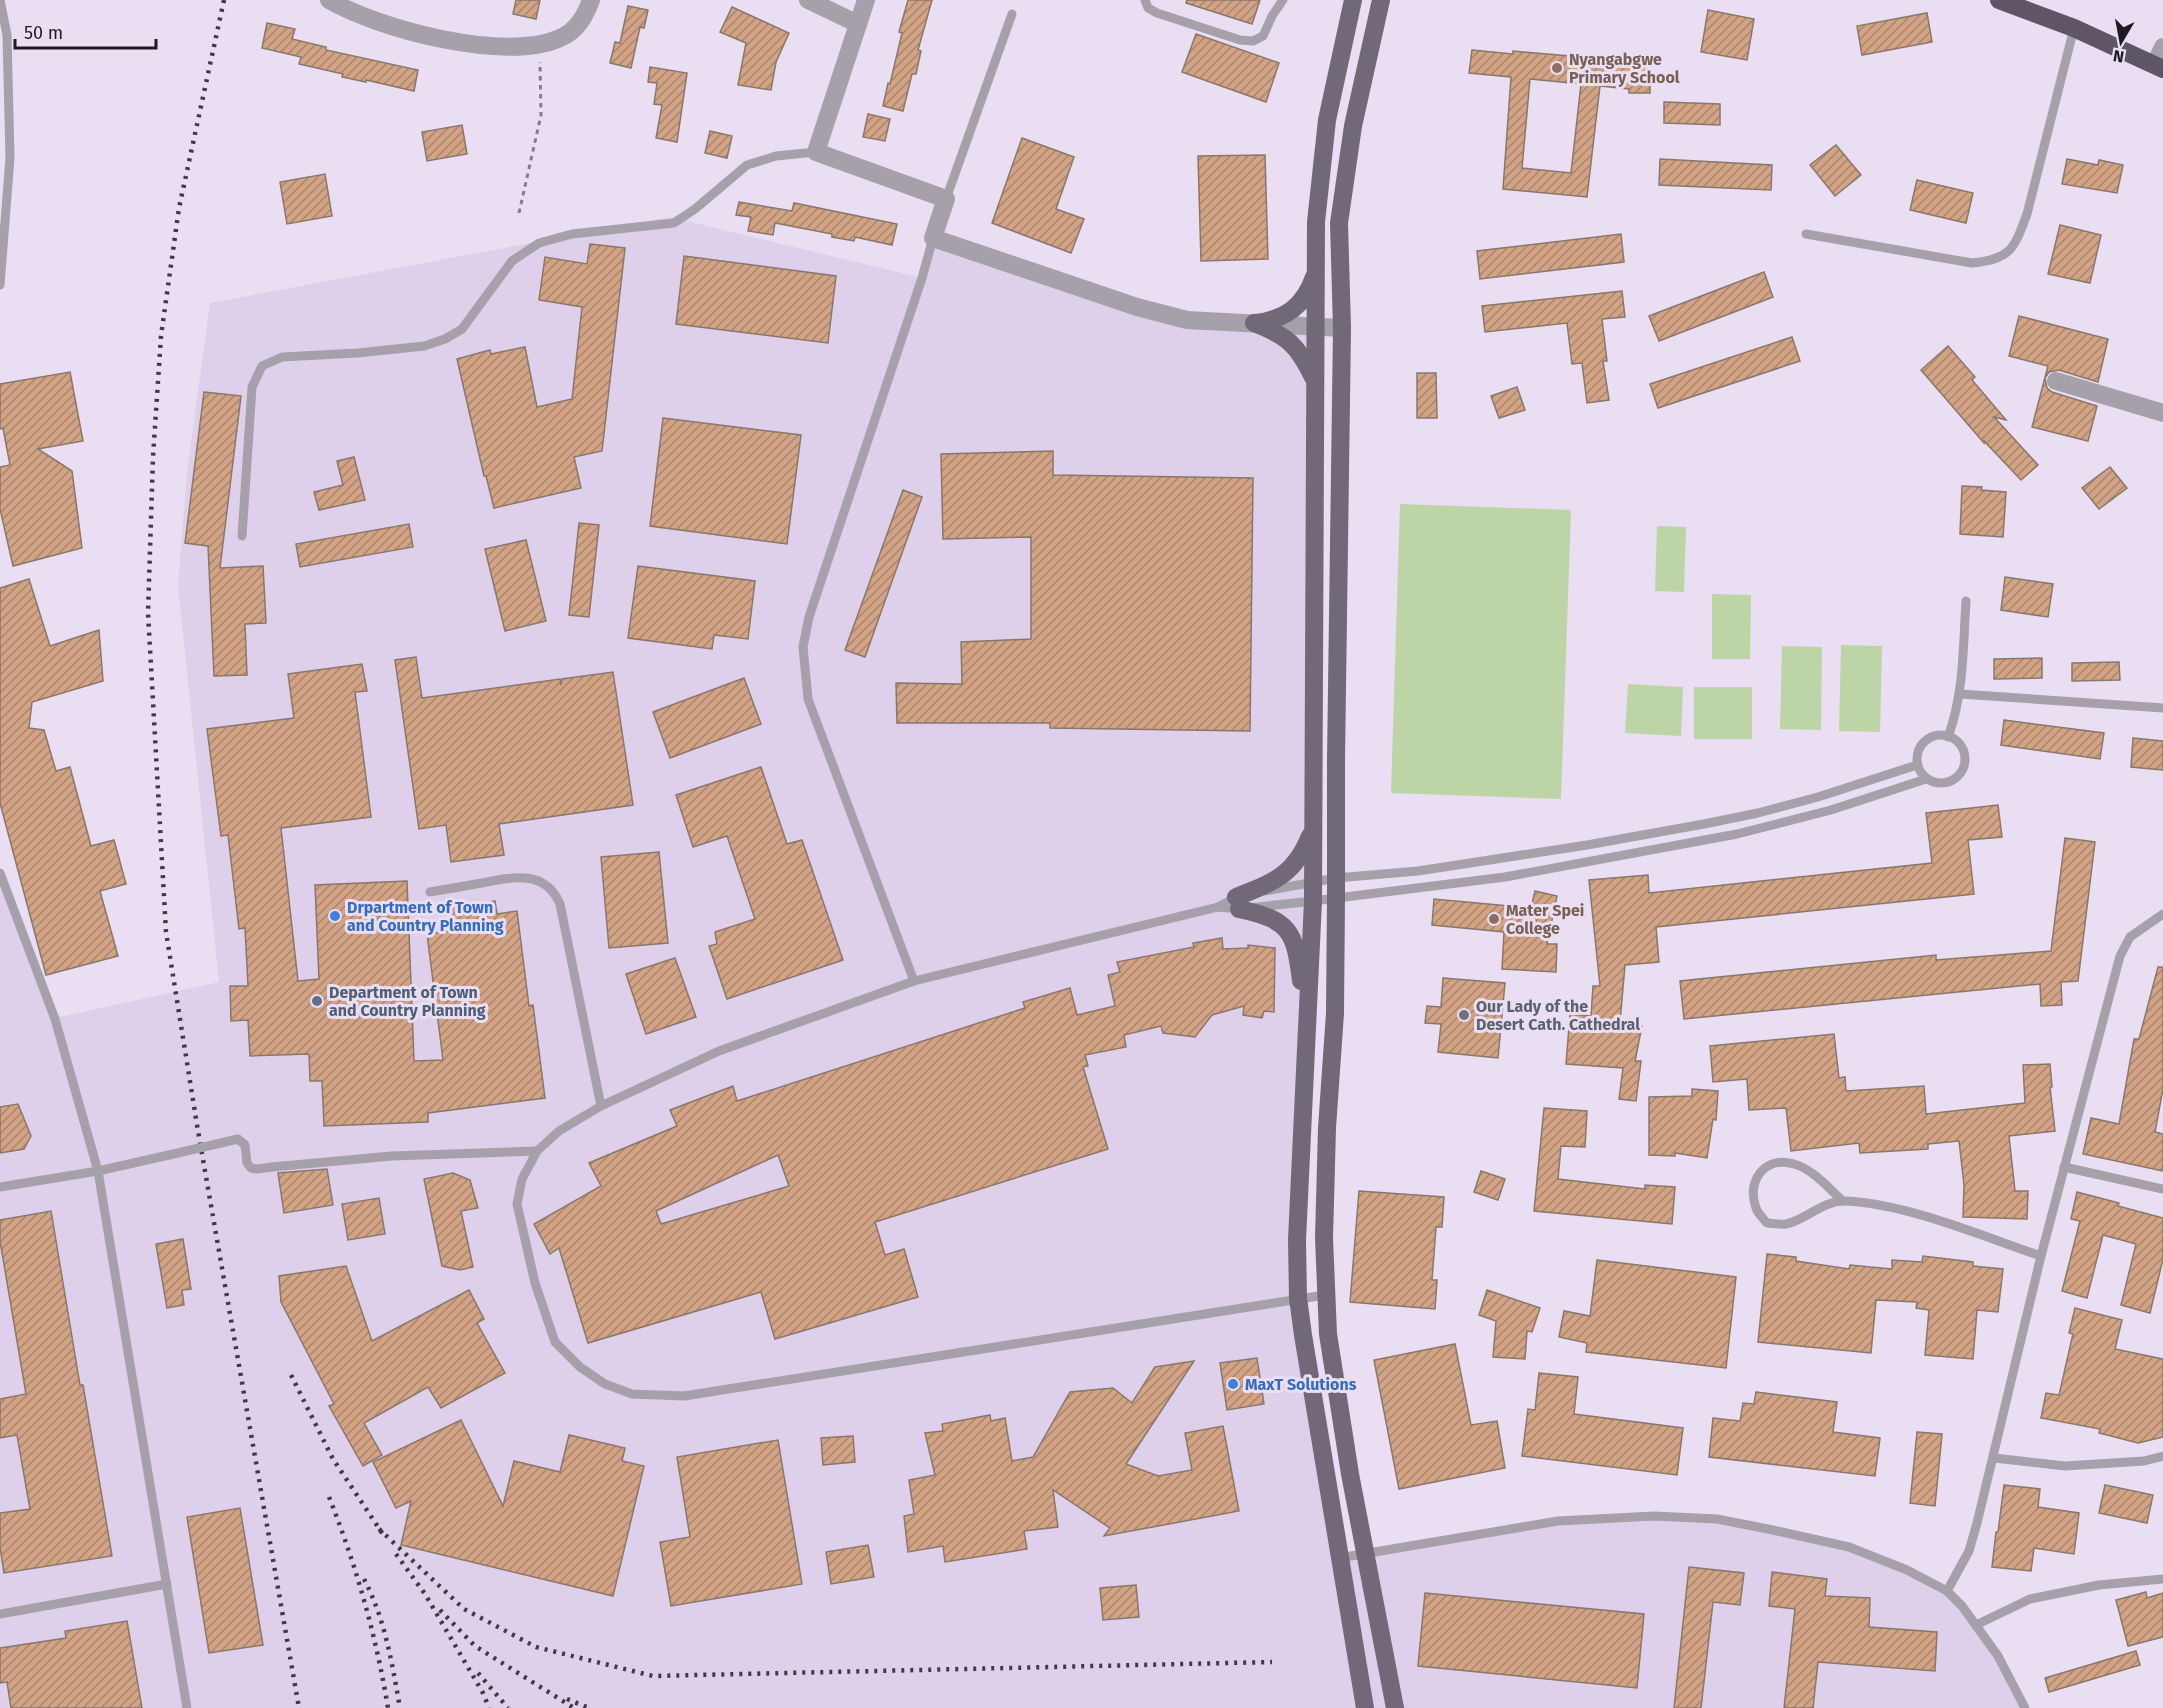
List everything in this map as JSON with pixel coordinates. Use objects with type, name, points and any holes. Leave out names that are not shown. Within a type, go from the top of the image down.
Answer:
[{"type":"highway","points":[[1998,0],[2074,28],[2159,66]]},
{"type":"main road","points":[[1353,0],[1327,120],[1316,222],[1312,901],[1297,1240],[1298,1298],[1365,1708]]},
{"type":"main road","points":[[1381,0],[1353,126],[1339,223],[1342,328],[1335,1013],[1326,1150],[1324,1238],[1328,1334],[1365,1552],[1395,1708]]},
{"type":"main road","points":[[1254,323],[1273,321],[1296,307],[1306,296],[1316,273]]},
{"type":"main road","points":[[1254,323],[1272,330],[1298,349],[1315,382]]},
{"type":"main road","points":[[1237,903],[1281,877],[1301,857],[1312,832]]},
{"type":"main road","points":[[1237,903],[1273,918],[1292,936],[1298,952],[1302,986],[1309,1009]]},
{"type":"main road","points":[[1309,1009],[1335,1013]]},
{"type":"street","points":[[329,0],[380,23],[430,37],[488,47],[539,44],[560,38],[574,30],[585,17],[591,0]]},
{"type":"street","points":[[808,0],[858,24]]},
{"type":"street","points":[[866,0],[816,152],[945,199],[933,238],[1137,307],[1187,320],[1342,328]]},
{"type":"street","points":[[2159,66],[2163,47]]},
{"type":"street","points":[[2055,381],[2163,413]]},
{"type":"lane","points":[[0,0],[7,35],[10,158],[0,285]]},
{"type":"lane","points":[[1145,0],[1148,8],[1157,13],[1240,40],[1253,41],[1263,36],[1272,16],[1283,0]]},
{"type":"lane","points":[[945,199],[1012,14]]},
{"type":"lane","points":[[1806,234],[1972,263],[1992,261],[2008,253],[2019,235],[2027,214],[2074,28]]},
{"type":"lane","points":[[242,536],[252,387],[262,366],[282,357],[358,353],[424,346],[445,339],[462,329],[512,261],[539,243],[572,234],[675,223],[747,165],[776,156],[816,152]]},
{"type":"lane","points":[[0,162],[10,158]]},
{"type":"lane","points":[[914,981],[808,699],[803,647],[809,617],[922,278],[933,238]]},
{"type":"lane","points":[[1948,737],[1955,719],[1960,694],[1966,601]]},
{"type":"lane","points":[[1960,694],[2163,708]]},
{"type":"lane","points":[[1940,736],[1948,737],[1963,751],[1962,770],[1946,783],[1926,779],[1920,773],[1917,765],[1917,756],[1924,742],[1940,736]]},
{"type":"lane","points":[[1325,1295],[684,1396],[632,1394],[605,1384],[580,1367],[555,1342],[535,1283],[517,1204],[522,1179],[537,1151],[559,1131],[602,1106],[719,1051],[914,981],[1237,903],[1312,882],[1418,871],[1587,845],[1758,813],[1818,797],[1917,765]]},
{"type":"lane","points":[[1237,903],[1312,901],[1505,877],[1737,834],[1831,810],[1926,779]]},
{"type":"lane","points":[[0,873],[55,1018],[98,1171],[187,1708]]},
{"type":"lane","points":[[430,892],[516,877],[535,879],[555,893],[560,904],[602,1106]]},
{"type":"lane","points":[[1947,1591],[1969,1551],[1994,1458],[2041,1256],[2120,956],[2130,937],[2163,914]]},
{"type":"lane","points":[[0,1187],[98,1171],[238,1139],[245,1145],[251,1167],[257,1169],[392,1156],[537,1151]]},
{"type":"lane","points":[[1843,1201],[1809,1171],[1794,1164],[1777,1163],[1761,1170],[1754,1183],[1753,1197],[1756,1210],[1767,1223],[1785,1224],[1824,1206],[1843,1201],[1883,1206],[1946,1222],[2041,1256]]},
{"type":"lane","points":[[2064,1167],[2163,1189]]},
{"type":"lane","points":[[1994,1458],[2065,1467],[2144,1461],[2163,1456]]},
{"type":"lane","points":[[1339,1558],[1558,1521],[1654,1516],[1717,1519],[1849,1547],[1907,1570],[1947,1591],[1962,1606],[1998,1656],[2025,1708]]},
{"type":"lane","points":[[1976,1625],[2030,1599],[2099,1585],[2163,1579]]},
{"type":"lane","points":[[0,1614],[167,1584]]},
{"type":"path","points":[[519,213],[541,115],[539,44]]},
{"type":"shaded area","points":[[670,217],[922,278],[933,238],[1137,307],[1316,328],[1297,1240],[1339,1558],[1558,1521],[1717,1519],[1849,1547],[1907,1570],[1962,1606],[2025,1708],[0,1708],[0,873],[55,1018],[219,982],[178,585],[187,473],[210,303]]},
{"type":"green space","points":[[1400,504],[1571,510],[1561,799],[1391,793]]},
{"type":"green space","points":[[1657,526],[1686,527],[1684,592],[1655,591]]},
{"type":"green space","points":[[1712,594],[1751,595],[1750,659],[1712,659]]},
{"type":"green space","points":[[1841,645],[1882,646],[1880,732],[1839,731]]},
{"type":"green space","points":[[1782,646],[1822,647],[1821,730],[1780,729]]},
{"type":"green space","points":[[1628,684],[1683,687],[1681,736],[1625,733]]},
{"type":"green space","points":[[1694,687],[1752,687],[1752,739],[1694,739]]},
{"type":"building","points":[[516,0],[540,0],[536,19],[513,14]]},
{"type":"building","points":[[908,0],[932,0],[918,50],[921,51],[916,74],[912,74],[903,111],[883,106]]},
{"type":"building","points":[[1187,0],[1260,0],[1252,24],[1186,3]]},
{"type":"building","points":[[628,6],[648,10],[644,28],[640,27],[631,68],[610,63],[615,42],[620,43]]},
{"type":"building","points":[[732,7],[789,33],[776,62],[771,90],[738,85],[746,43],[720,32]]},
{"type":"building","points":[[1708,10],[1754,19],[1747,60],[1701,52]]},
{"type":"building","points":[[1927,13],[1932,42],[1862,55],[1857,26]]},
{"type":"building","points":[[267,23],[295,29],[292,39],[326,47],[326,50],[418,70],[414,91],[342,77],[343,74],[299,64],[301,57],[262,48]]},
{"type":"building","points":[[1196,34],[1279,63],[1266,102],[1182,72]]},
{"type":"building","points":[[1472,50],[1604,59],[1604,64],[1650,64],[1650,93],[1629,93],[1629,89],[1600,86],[1587,197],[1503,189],[1511,77],[1469,73]],"holes":[[[1530,79],[1581,84],[1571,173],[1522,168]]]},
{"type":"building","points":[[650,67],[687,73],[677,142],[656,138],[662,105],[654,104],[657,83],[648,82]]},
{"type":"building","points":[[1664,102],[1720,104],[1720,125],[1664,123]]},
{"type":"building","points":[[868,114],[890,119],[885,141],[863,137]]},
{"type":"building","points":[[462,125],[467,154],[427,161],[422,132]]},
{"type":"building","points":[[710,131],[732,136],[727,158],[705,153]]},
{"type":"building","points":[[1022,138],[1074,157],[1056,209],[1084,219],[1071,253],[992,223]]},
{"type":"building","points":[[1836,145],[1861,175],[1835,196],[1810,165]]},
{"type":"building","points":[[1265,155],[1268,259],[1201,261],[1198,156]]},
{"type":"building","points":[[1660,159],[1772,165],[1771,190],[1659,185]]},
{"type":"building","points":[[2067,159],[2098,165],[2099,160],[2123,165],[2117,193],[2062,184]]},
{"type":"building","points":[[325,174],[332,216],[287,224],[280,182]]},
{"type":"building","points":[[1917,180],[1973,193],[1966,223],[1910,210]]},
{"type":"building","points":[[739,202],[792,211],[794,203],[897,224],[892,245],[855,237],[854,241],[832,237],[832,234],[775,223],[773,235],[748,231],[751,217],[736,215]]},
{"type":"building","points":[[2060,225],[2101,235],[2090,283],[2048,274]]},
{"type":"building","points":[[1621,234],[1624,262],[1480,279],[1477,251]]},
{"type":"building","points":[[590,244],[625,248],[602,451],[574,457],[581,488],[494,508],[486,476],[484,476],[457,359],[490,350],[491,354],[525,347],[537,407],[572,399],[582,307],[539,300],[545,257],[587,264]]},
{"type":"building","points":[[684,256],[836,276],[828,343],[676,324]]},
{"type":"building","points":[[1764,272],[1773,297],[1659,341],[1649,316]]},
{"type":"building","points":[[1622,291],[1625,317],[1602,319],[1607,361],[1603,361],[1609,400],[1587,403],[1582,363],[1572,364],[1567,323],[1485,332],[1482,306]]},
{"type":"building","points":[[2019,316],[2108,339],[2098,382],[2059,370],[2049,372],[2045,378],[2047,388],[2052,392],[2097,406],[2088,441],[2032,427],[2048,366],[2009,356]]},
{"type":"building","points":[[1792,337],[1800,361],[1658,408],[1650,384]]},
{"type":"building","points":[[1948,346],[1975,377],[1972,380],[2006,420],[1994,417],[2038,465],[2021,480],[1984,441],[1984,443],[1921,370]]},
{"type":"building","points":[[70,372],[83,441],[38,449],[72,471],[82,548],[13,566],[0,509],[0,467],[10,465],[3,428],[0,429],[0,384]]},
{"type":"building","points":[[1417,373],[1436,373],[1437,418],[1417,418]]},
{"type":"building","points":[[1517,387],[1525,410],[1499,418],[1491,396]]},
{"type":"building","points":[[204,392],[241,396],[220,568],[263,566],[266,623],[245,624],[247,675],[214,676],[208,546],[185,543]]},
{"type":"building","points":[[663,418],[801,435],[787,544],[650,526]]},
{"type":"building","points":[[1053,451],[1053,475],[1253,478],[1250,731],[1050,728],[1050,723],[897,723],[896,683],[962,684],[961,642],[1031,639],[1031,537],[943,539],[941,454]]},
{"type":"building","points":[[354,457],[365,500],[319,510],[314,492],[343,485],[337,461]]},
{"type":"building","points":[[2110,467],[2127,488],[2099,509],[2082,488]]},
{"type":"building","points":[[1962,486],[2006,492],[2003,537],[1960,534]]},
{"type":"building","points":[[903,490],[922,497],[865,657],[845,650]]},
{"type":"building","points":[[579,523],[599,525],[589,617],[569,615]]},
{"type":"building","points":[[409,524],[413,547],[300,567],[296,544]]},
{"type":"building","points":[[526,540],[546,621],[505,631],[485,549]]},
{"type":"building","points":[[638,566],[755,581],[748,639],[714,635],[712,649],[628,638]]},
{"type":"building","points":[[2005,577],[2053,584],[2048,617],[2001,610]]},
{"type":"building","points":[[29,579],[50,646],[99,630],[103,681],[32,702],[29,728],[44,730],[56,771],[70,767],[91,846],[114,840],[126,884],[100,891],[118,956],[46,975],[0,803],[0,588]]},
{"type":"building","points":[[416,657],[422,698],[560,679],[561,685],[562,679],[613,672],[633,805],[499,824],[504,855],[451,862],[446,825],[419,829],[395,660]]},
{"type":"building","points":[[2042,658],[2042,678],[1994,679],[1994,659]]},
{"type":"building","points":[[2119,662],[2120,680],[2072,681],[2072,663]]},
{"type":"building","points":[[362,664],[367,691],[355,692],[371,817],[281,828],[298,981],[319,979],[315,885],[407,881],[414,1061],[443,1060],[427,934],[451,931],[448,907],[495,901],[497,914],[517,911],[529,1006],[533,1005],[545,1098],[428,1113],[428,1122],[324,1126],[322,1081],[310,1081],[309,1054],[250,1056],[248,1020],[231,1021],[230,986],[248,986],[245,928],[239,929],[228,835],[221,836],[207,729],[294,718],[288,674]]},
{"type":"building","points":[[744,678],[761,724],[670,758],[653,712]]},
{"type":"building","points":[[2004,720],[2104,733],[2100,759],[2001,745]]},
{"type":"building","points":[[2133,738],[2163,741],[2163,770],[2131,767]]},
{"type":"building","points":[[761,767],[787,844],[802,840],[843,960],[727,999],[709,946],[717,944],[715,932],[755,919],[727,836],[693,847],[676,795]]},
{"type":"building","points":[[1998,805],[2002,837],[1968,840],[1974,894],[1656,927],[1659,962],[1625,965],[1620,1022],[1642,1026],[1635,1061],[1641,1061],[1636,1101],[1619,1099],[1623,1068],[1566,1064],[1570,1014],[1591,1016],[1593,986],[1600,986],[1589,880],[1648,875],[1649,893],[1932,863],[1926,813]]},
{"type":"building","points":[[2065,838],[2095,842],[2078,981],[2061,982],[2062,1005],[2041,1006],[2040,984],[1684,1019],[1680,981],[1936,955],[1936,960],[2051,951]]},
{"type":"building","points":[[659,852],[668,943],[609,948],[601,857]]},
{"type":"building","points":[[1535,891],[1557,896],[1547,944],[1557,944],[1556,972],[1502,969],[1504,932],[1432,925],[1434,899],[1531,908]]},
{"type":"building","points":[[1222,938],[1223,949],[1248,948],[1248,945],[1275,948],[1274,1012],[1264,1011],[1262,1018],[1243,1015],[1244,1006],[1212,1015],[1195,1037],[1163,1033],[1161,1026],[1124,1035],[1126,1047],[1085,1055],[1088,1066],[1083,1067],[1108,1149],[875,1222],[885,1255],[904,1249],[918,1297],[775,1339],[761,1292],[588,1343],[559,1248],[550,1254],[534,1224],[601,1186],[589,1163],[677,1126],[670,1110],[733,1086],[737,1101],[1025,1008],[1023,1002],[1070,988],[1077,1015],[1115,1006],[1108,975],[1120,972],[1117,962],[1194,947],[1193,943]],"holes":[[[778,1155],[789,1186],[661,1224],[656,1211]]]},
{"type":"building","points":[[675,958],[696,1017],[646,1034],[626,974]]},
{"type":"building","points":[[2158,967],[2163,967],[2163,1089],[2155,1132],[2163,1134],[2163,1171],[2083,1154],[2091,1118],[2119,1124],[2134,1039],[2139,1039]]},
{"type":"building","name":"Our Lady of the Desert Cath. Cathedral","points":[[1443,978],[1505,983],[1498,1058],[1438,1052],[1441,1024],[1425,1023],[1427,1006],[1441,1007]]},
{"type":"building","points":[[1834,1034],[1839,1078],[1845,1077],[1846,1091],[1924,1086],[1926,1114],[2025,1103],[2023,1065],[2050,1064],[2055,1131],[2009,1136],[2015,1191],[2028,1191],[2027,1219],[1963,1217],[1964,1185],[1959,1141],[1928,1144],[1928,1149],[1860,1153],[1859,1143],[1791,1151],[1786,1108],[1749,1110],[1747,1079],[1713,1082],[1710,1046]]},
{"type":"building","points":[[1692,1089],[1718,1091],[1716,1120],[1713,1119],[1707,1158],[1675,1153],[1675,1156],[1649,1155],[1649,1097],[1692,1096]]},
{"type":"building","points":[[18,1104],[31,1136],[24,1149],[0,1153],[0,1107]]},
{"type":"building","points":[[1544,1108],[1587,1111],[1585,1147],[1561,1146],[1558,1179],[1645,1189],[1645,1185],[1675,1187],[1672,1224],[1534,1211]]},
{"type":"building","points":[[327,1169],[333,1205],[284,1213],[278,1173]]},
{"type":"building","points":[[1481,1171],[1505,1179],[1498,1200],[1474,1192]]},
{"type":"building","points":[[453,1173],[470,1180],[478,1208],[461,1211],[473,1267],[460,1270],[442,1266],[424,1179]]},
{"type":"building","points":[[1359,1191],[1444,1197],[1442,1227],[1436,1227],[1432,1280],[1437,1280],[1435,1309],[1350,1302]]},
{"type":"building","points":[[2077,1192],[2163,1218],[2163,1259],[2150,1313],[2121,1305],[2136,1244],[2103,1235],[2087,1298],[2062,1291],[2080,1221],[2071,1219]]},
{"type":"building","points":[[379,1198],[385,1234],[348,1240],[342,1204]]},
{"type":"building","points":[[51,1211],[112,1556],[4,1573],[0,1547],[0,1513],[30,1509],[17,1435],[0,1438],[0,1399],[26,1394],[0,1241],[0,1220]]},
{"type":"building","points":[[183,1239],[191,1289],[182,1290],[184,1305],[167,1308],[156,1244]]},
{"type":"building","points":[[1767,1254],[1796,1257],[1796,1261],[1849,1269],[1850,1265],[1892,1269],[1892,1260],[1922,1262],[1923,1256],[1973,1262],[1973,1266],[2003,1269],[1998,1312],[1977,1310],[1973,1359],[1925,1355],[1929,1310],[1916,1308],[1917,1302],[1876,1300],[1871,1353],[1758,1342]]},
{"type":"building","points":[[1597,1260],[1736,1277],[1726,1368],[1586,1352],[1587,1343],[1559,1337],[1564,1311],[1590,1316]]},
{"type":"building","points":[[346,1266],[372,1341],[469,1290],[484,1319],[477,1323],[505,1373],[441,1408],[428,1387],[364,1423],[382,1455],[363,1466],[329,1406],[334,1404],[281,1302],[279,1276]]},
{"type":"building","points":[[1487,1290],[1540,1308],[1532,1332],[1527,1331],[1525,1359],[1493,1357],[1496,1321],[1479,1315]]},
{"type":"building","points":[[2075,1308],[2122,1320],[2115,1349],[2163,1359],[2163,1437],[2138,1443],[2099,1433],[2100,1429],[2041,1418],[2046,1393],[2059,1395],[2073,1334],[2069,1333]]},
{"type":"building","points":[[1455,1344],[1471,1425],[1497,1421],[1505,1468],[1399,1489],[1374,1360]]},
{"type":"building","points":[[1257,1358],[1264,1404],[1227,1410],[1220,1363]]},
{"type":"building","points":[[1194,1361],[1126,1464],[1158,1476],[1192,1470],[1185,1433],[1223,1426],[1239,1511],[1104,1536],[1110,1528],[1053,1490],[1058,1527],[1024,1531],[1027,1549],[945,1562],[943,1546],[908,1552],[904,1516],[914,1514],[909,1480],[935,1475],[925,1433],[943,1431],[942,1424],[990,1415],[991,1421],[1005,1418],[1012,1461],[1033,1457],[1070,1392],[1113,1388],[1132,1403],[1155,1367]]},
{"type":"building","points":[[1539,1373],[1578,1377],[1574,1414],[1683,1428],[1677,1475],[1522,1456],[1528,1409],[1535,1410]]},
{"type":"building","points":[[1756,1392],[1837,1402],[1833,1432],[1880,1438],[1875,1476],[1709,1457],[1713,1418],[1740,1421],[1743,1403],[1754,1404]]},
{"type":"building","points":[[461,1420],[503,1506],[514,1461],[560,1472],[569,1435],[625,1448],[622,1461],[644,1466],[613,1596],[401,1545],[411,1501],[396,1508],[373,1462]]},
{"type":"building","points":[[1917,1432],[1942,1434],[1935,1506],[1910,1503]]},
{"type":"building","points":[[853,1436],[855,1462],[823,1465],[821,1438]]},
{"type":"building","points":[[778,1440],[802,1584],[671,1606],[660,1542],[690,1537],[677,1457]]},
{"type":"building","points":[[2004,1485],[2040,1489],[2038,1507],[2079,1513],[2074,1554],[2034,1548],[2031,1571],[1992,1567]]},
{"type":"building","points":[[2105,1485],[2153,1495],[2147,1523],[2099,1513]]},
{"type":"building","points":[[240,1508],[263,1645],[209,1653],[187,1517]]},
{"type":"building","points":[[868,1545],[874,1577],[831,1584],[826,1552]]},
{"type":"building","points":[[1689,1567],[1744,1573],[1740,1605],[1713,1602],[1701,1708],[1674,1708]]},
{"type":"building","points":[[1772,1572],[1827,1579],[1825,1596],[1870,1598],[1869,1627],[1937,1632],[1935,1671],[1818,1662],[1813,1708],[1784,1708],[1795,1609],[1769,1606]]},
{"type":"building","points":[[1136,1585],[1139,1617],[1103,1620],[1100,1588]]},
{"type":"building","points":[[2146,1592],[2147,1598],[2163,1593],[2163,1637],[2128,1646],[2116,1600]]},
{"type":"building","points":[[1425,1593],[1644,1614],[1637,1688],[1418,1666]]},
{"type":"building","points":[[127,1621],[142,1708],[11,1708],[7,1682],[0,1683],[0,1648],[66,1638],[65,1631]]},
{"type":"building","points":[[2136,1651],[2140,1665],[2049,1692],[2045,1678]]},
{"type":"railway","points":[[224,0],[179,208],[161,336],[153,457],[148,613],[166,932],[198,1131],[299,1708]]},
{"type":"railway","points":[[291,1375],[333,1459],[384,1536]]},
{"type":"railway","points":[[329,1497],[364,1601],[378,1654],[388,1708]]},
{"type":"railway","points":[[379,1529],[464,1609],[536,1647],[653,1676],[1272,1662]]},
{"type":"railway","points":[[396,1554],[425,1594],[483,1693],[489,1708]]},
{"type":"railway","points":[[364,1579],[383,1626],[400,1708]]},
{"type":"railway","points":[[440,1610],[475,1646],[574,1708]]},
{"type":"railway","points":[[478,1673],[508,1708]]},
{"type":"railway","points":[[567,1699],[589,1708]]},
{"type":"place","name":"Nyangabgwe Primary School","points":[[1557,68]]},
{"type":"place","name":"Drpartment of Town and Country Planning","points":[[335,916]]},
{"type":"place","name":"Mater Spei College","points":[[1494,919]]},
{"type":"place","name":"Department of Town and Country Planning","points":[[317,1001]]},
{"type":"place","name":"Our Lady of the Desert Cath. Cathedral","points":[[1464,1015]]},
{"type":"place","name":"MaxT Solutions","points":[[1233,1384]]}]
